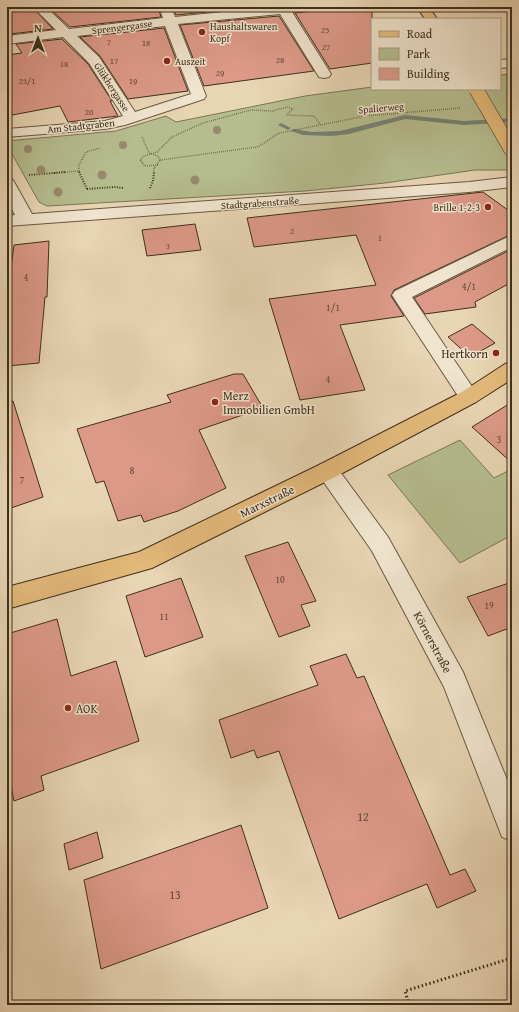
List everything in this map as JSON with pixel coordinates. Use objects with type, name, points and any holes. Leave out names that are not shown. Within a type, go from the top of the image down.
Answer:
[{"type":"main road","points":[[423,7],[430,18]]},
{"type":"main road","points":[[477,90],[512,151]]},
{"type":"main road","name":"Marxstraße","points":[[7,598],[144,561],[328,471],[469,396],[512,369]]},
{"type":"street","name":"Glükhergasse","points":[[39,7],[94,60],[132,118]]},
{"type":"street","points":[[164,7],[171,21]]},
{"type":"street","name":"Sprengergasse","points":[[7,40],[308,7]]},
{"type":"street","points":[[283,9],[324,74]]},
{"type":"street","name":"Am Stadtgraben","points":[[7,133],[105,125],[200,96],[171,21]]},
{"type":"street","points":[[501,64],[512,63]]},
{"type":"street","name":"Stadtgrabenstraße","points":[[7,221],[28,219],[41,220],[469,187],[512,182]]},
{"type":"street","points":[[7,183],[21,212],[28,219]]},
{"type":"street","points":[[469,396],[401,295],[512,240]]},
{"type":"street","name":"Körnerstraße","points":[[328,471],[380,544],[454,681],[512,827]]},
{"type":"path","points":[[158,165],[145,166],[140,160],[144,156],[154,154],[172,136],[188,128],[251,110],[272,111],[288,107],[292,109],[286,115],[314,116],[320,124]]},
{"type":"path","name":"Spalierweg","points":[[160,160],[257,147],[264,144],[269,138],[280,133],[365,116],[460,108]]},
{"type":"path","points":[[146,188],[150,188],[154,168],[158,165],[160,160],[154,154],[149,153],[148,149]]},
{"type":"path","points":[[23,176],[79,171],[79,164],[86,152],[95,150]]},
{"type":"path","points":[[87,189],[115,187],[128,189]]},
{"type":"path","points":[[409,1005],[405,991],[512,958]]},
{"type":"green space","points":[[512,74],[512,170],[475,170],[385,183],[305,191],[47,206],[39,202],[7,145],[7,141],[116,131],[166,116],[176,122],[305,96],[371,87],[371,90],[501,90],[501,75]]},
{"type":"green space","points":[[460,440],[494,478],[512,469],[512,535],[460,563],[388,475]]},
{"type":"building","points":[[7,7],[32,7],[53,29],[10,34],[7,30]]},
{"type":"building","points":[[48,7],[158,7],[161,17],[70,27]]},
{"type":"building","points":[[173,7],[257,7],[176,15]]},
{"type":"building","points":[[315,7],[372,7],[371,63],[330,69],[295,13],[312,11]]},
{"type":"building","points":[[279,16],[314,71],[204,86],[180,25]]},
{"type":"building","points":[[164,28],[188,91],[128,99],[100,56],[80,37]]},
{"type":"building","points":[[62,39],[88,64],[112,101],[110,101],[118,116],[68,122],[60,106],[7,116],[7,55],[22,53],[16,44]]},
{"type":"building","points":[[483,192],[512,213],[512,234],[394,290],[391,296],[404,316],[340,325],[365,390],[300,400],[269,299],[376,285],[356,235],[254,247],[247,218]]},
{"type":"building","points":[[195,224],[201,250],[147,256],[142,230]]},
{"type":"building","points":[[49,241],[47,297],[45,297],[39,363],[7,366],[7,299],[14,245]]},
{"type":"building","points":[[512,249],[512,282],[475,302],[476,307],[425,314],[414,298]]},
{"type":"building","points":[[472,324],[495,343],[470,357],[448,337]]},
{"type":"building","points":[[234,374],[243,374],[263,408],[199,430],[226,488],[178,511],[144,522],[141,515],[118,521],[104,481],[96,483],[77,429],[171,402],[167,395]]},
{"type":"building","points":[[13,401],[43,497],[11,508],[7,492],[7,402]]},
{"type":"building","points":[[512,402],[512,463],[472,427]]},
{"type":"building","points":[[288,542],[316,601],[301,605],[310,626],[279,637],[245,556]]},
{"type":"building","points":[[181,578],[203,637],[145,657],[126,596]]},
{"type":"building","points":[[512,582],[512,627],[488,636],[467,597]]},
{"type":"building","name":"AOK","points":[[57,619],[71,676],[116,661],[139,741],[41,776],[44,790],[14,801],[7,765],[7,634]]},
{"type":"building","points":[[346,654],[357,678],[364,676],[450,875],[465,869],[476,891],[437,908],[427,884],[339,919],[279,751],[257,758],[254,750],[231,758],[219,720],[318,685],[310,666]]},
{"type":"building","points":[[241,825],[268,908],[101,969],[84,880]]},
{"type":"building","points":[[97,832],[103,858],[69,870],[64,844]]},
{"type":"waterway","points":[[294,131],[322,135],[340,133],[405,117],[418,117],[464,123],[512,120]]},
{"type":"waterway","points":[[281,125],[288,128]]},
{"type":"place","name":"Haushaltswaren Kopf","points":[[202,32]]},
{"type":"place","name":"Auszeit","points":[[167,61]]},
{"type":"place","name":"Brille 1-2-3","points":[[488,207]]},
{"type":"place","name":"Hertkorn","points":[[496,353]]},
{"type":"place","name":"Merz Immobilien GmbH","points":[[215,402]]},
{"type":"place","name":"AOK","points":[[68,708]]}]
